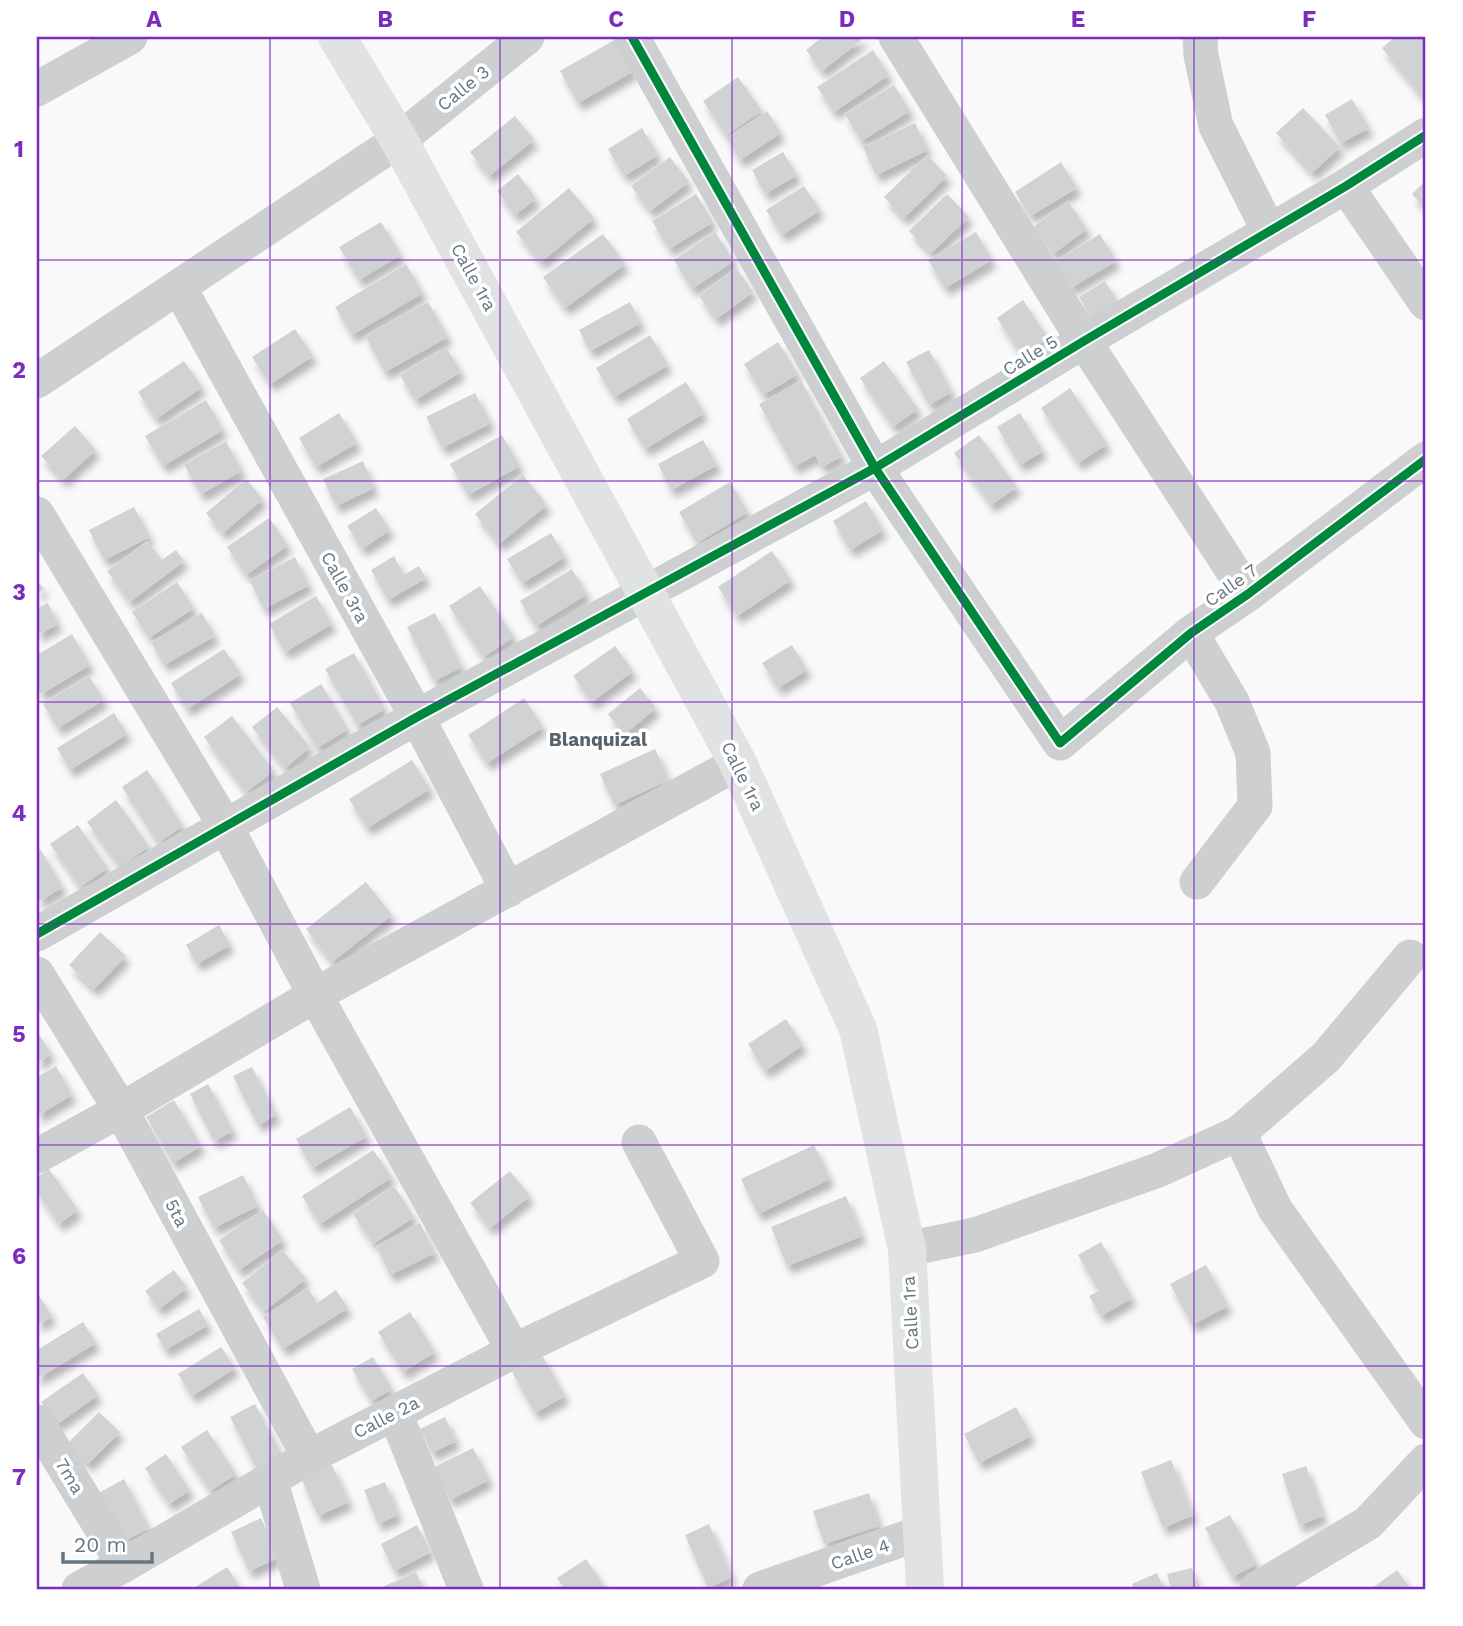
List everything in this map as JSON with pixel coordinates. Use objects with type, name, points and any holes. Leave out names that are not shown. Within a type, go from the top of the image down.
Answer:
[{"type":"main road","name":"Calle 1ra","points":[[337,37],[399,139],[738,763],[858,1029],[907,1249],[925,1589]]},
{"type":"street","points":[[37,89],[130,37]]},
{"type":"street","name":"Calle 3","points":[[37,382],[399,139],[527,37]]},
{"type":"street","points":[[632,37],[875,468]]},
{"type":"street","points":[[896,37],[1084,341],[1248,594]]},
{"type":"street","points":[[1200,37],[1201,55],[1216,126],[1269,231]]},
{"type":"street","name":"Calle 5","points":[[37,934],[417,717],[875,468],[1346,186],[1426,135]]},
{"type":"street","points":[[1346,186],[1426,303]]},
{"type":"street","name":"Calle 3ra","points":[[179,286],[417,717],[508,890]]},
{"type":"street","name":"Calle 7","points":[[875,468],[1060,743],[1191,633],[1248,594],[1426,459]]},
{"type":"street","points":[[37,514],[226,827],[315,995],[514,1352]]},
{"type":"street","points":[[1191,633],[1232,702],[1253,753],[1255,806],[1197,882]]},
{"type":"street","points":[[37,1156],[121,1110],[315,995],[738,763]]},
{"type":"street","points":[[907,1249],[975,1235],[1158,1170],[1239,1133],[1326,1057],[1410,957]]},
{"type":"street","name":"5ta","points":[[37,974],[121,1110],[309,1457]]},
{"type":"street","points":[[1239,1133],[1275,1209],[1426,1422]]},
{"type":"street","name":"Calle 2a","points":[[79,1589],[124,1566],[309,1457],[514,1352],[702,1261],[639,1142]]},
{"type":"street","points":[[395,1413],[466,1589]]},
{"type":"street","name":"7ma","points":[[37,1422],[124,1566]]},
{"type":"street","points":[[1257,1589],[1368,1523],[1426,1461]]},
{"type":"street","points":[[270,1480],[303,1589]]},
{"type":"street","name":"Calle 4","points":[[760,1589],[920,1533]]},
{"type":"building","points":[[822,37],[865,37],[822,71],[806,50]]},
{"type":"building","points":[[1395,37],[1421,37],[1426,43],[1426,101],[1382,48]]},
{"type":"building","points":[[616,39],[634,71],[578,103],[560,71]]},
{"type":"building","points":[[873,50],[889,75],[834,112],[817,87]]},
{"type":"building","points":[[738,77],[762,111],[726,135],[703,101]]},
{"type":"building","points":[[894,85],[910,111],[861,141],[845,114]]},
{"type":"building","points":[[1352,99],[1369,128],[1341,143],[1325,115]]},
{"type":"building","points":[[1303,108],[1340,147],[1312,173],[1276,133]]},
{"type":"building","points":[[767,111],[781,133],[740,160],[726,138]]},
{"type":"building","points":[[515,116],[534,140],[489,176],[470,152]]},
{"type":"building","points":[[915,123],[928,150],[876,175],[863,147]]},
{"type":"building","points":[[642,128],[658,155],[624,176],[608,149]]},
{"type":"building","points":[[783,152],[797,175],[765,194],[752,170]]},
{"type":"building","points":[[927,155],[947,176],[904,218],[884,197]]},
{"type":"building","points":[[670,157],[689,182],[650,211],[631,186]]},
{"type":"building","points":[[1061,162],[1077,188],[1030,216],[1015,192]]},
{"type":"building","points":[[518,174],[536,199],[515,215],[497,191]]},
{"type":"building","points":[[1426,180],[1426,209],[1412,194]]},
{"type":"building","points":[[804,186],[820,210],[782,235],[766,210]]},
{"type":"building","points":[[569,188],[594,218],[541,262],[516,232]]},
{"type":"building","points":[[696,194],[713,222],[669,249],[652,221]]},
{"type":"building","points":[[947,194],[969,217],[931,253],[909,231]]},
{"type":"building","points":[[1068,201],[1087,229],[1053,254],[1033,227]]},
{"type":"building","points":[[381,222],[401,255],[359,280],[339,247]]},
{"type":"building","points":[[715,232],[734,261],[692,289],[674,260]]},
{"type":"building","points":[[976,232],[992,260],[945,288],[928,260]]},
{"type":"building","points":[[603,234],[625,264],[565,308],[543,277]]},
{"type":"building","points":[[1100,234],[1116,261],[1071,288],[1055,262]]},
{"type":"building","points":[[406,264],[423,293],[352,335],[335,307]]},
{"type":"building","points":[[736,268],[753,292],[716,319],[699,296]]},
{"type":"building","points":[[1105,281],[1120,305],[1093,321],[1079,297]]},
{"type":"building","points":[[1023,300],[1048,338],[1022,356],[997,318]]},
{"type":"building","points":[[428,302],[448,337],[385,372],[365,336]]},
{"type":"building","points":[[630,302],[641,323],[590,351],[579,330]]},
{"type":"building","points":[[295,329],[313,356],[270,384],[252,357]]},
{"type":"building","points":[[650,335],[668,365],[614,397],[596,368]]},
{"type":"building","points":[[778,342],[798,374],[763,395],[744,364]]},
{"type":"building","points":[[446,347],[461,372],[415,400],[400,375]]},
{"type":"building","points":[[929,350],[952,392],[929,405],[906,362]]},
{"type":"building","points":[[184,361],[202,387],[156,419],[138,392]]},
{"type":"building","points":[[884,361],[918,409],[893,427],[860,378]]},
{"type":"building","points":[[801,381],[842,456],[822,467],[815,455],[794,467],[759,404]]},
{"type":"building","points":[[686,382],[704,413],[645,449],[627,419]]},
{"type":"building","points":[[1070,388],[1107,444],[1078,463],[1041,408]]},
{"type":"building","points":[[475,393],[491,423],[442,448],[426,417]]},
{"type":"building","points":[[206,400],[223,430],[163,466],[145,436]]},
{"type":"building","points":[[339,413],[357,443],[316,467],[299,438]]},
{"type":"building","points":[[1020,413],[1043,451],[1020,465],[997,427]]},
{"type":"building","points":[[75,426],[96,450],[63,480],[41,456]]},
{"type":"building","points":[[502,435],[520,466],[468,495],[450,464]]},
{"type":"building","points":[[979,435],[1017,487],[991,505],[954,453]]},
{"type":"building","points":[[703,440],[717,465],[671,490],[658,464]]},
{"type":"building","points":[[226,441],[242,471],[201,494],[184,465]]},
{"type":"building","points":[[363,461],[374,488],[336,506],[323,479]]},
{"type":"building","points":[[523,475],[547,505],[499,544],[475,514]]},
{"type":"building","points":[[246,479],[263,499],[223,533],[206,513]]},
{"type":"building","points":[[730,482],[748,512],[697,543],[679,512]]},
{"type":"building","points":[[866,501],[883,530],[850,550],[833,521]]},
{"type":"building","points":[[134,507],[150,537],[104,560],[89,530]]},
{"type":"building","points":[[376,508],[390,530],[362,549],[347,526]]},
{"type":"building","points":[[269,518],[288,545],[246,575],[227,547]]},
{"type":"building","points":[[551,533],[565,557],[522,583],[507,559]]},
{"type":"building","points":[[147,541],[162,560],[176,550],[184,561],[130,602],[107,571]]},
{"type":"building","points":[[772,551],[791,580],[737,616],[718,587]]},
{"type":"building","points":[[394,556],[404,575],[419,566],[426,578],[388,600],[371,570]]},
{"type":"building","points":[[295,557],[309,585],[264,609],[250,581]]},
{"type":"building","points":[[572,569],[587,594],[536,626],[520,601]]},
{"type":"building","points":[[37,580],[44,589],[37,594]]},
{"type":"building","points":[[177,582],[194,608],[149,638],[132,612]]},
{"type":"building","points":[[480,586],[514,637],[483,657],[449,606]]},
{"type":"building","points":[[316,596],[332,624],[285,652],[269,624]]},
{"type":"building","points":[[48,603],[58,624],[37,635],[37,608]]},
{"type":"building","points":[[202,613],[215,636],[164,665],[151,642]]},
{"type":"building","points":[[435,613],[462,667],[434,681],[407,627]]},
{"type":"building","points":[[72,634],[90,665],[41,694],[37,686],[37,655]]},
{"type":"building","points":[[792,645],[807,670],[778,688],[762,663]]},
{"type":"building","points":[[615,646],[633,671],[592,702],[573,676]]},
{"type":"building","points":[[224,649],[241,674],[187,709],[171,683]]},
{"type":"building","points":[[354,653],[385,709],[357,725],[325,669]]},
{"type":"building","points":[[89,676],[104,700],[58,728],[43,704]]},
{"type":"building","points":[[321,684],[348,729],[317,748],[290,703]]},
{"type":"building","points":[[640,688],[656,708],[624,735],[608,714]]},
{"type":"building","points":[[524,698],[543,727],[487,763],[468,735]]},
{"type":"building","points":[[277,707],[310,747],[285,768],[252,727]]},
{"type":"building","points":[[114,713],[127,734],[70,770],[57,748]]},
{"type":"building","points":[[232,716],[274,771],[246,792],[204,737]]},
{"type":"building","points":[[655,749],[669,780],[614,805],[600,774]]},
{"type":"building","points":[[412,760],[430,789],[367,828],[349,799]]},
{"type":"building","points":[[147,770],[183,826],[158,843],[122,787]]},
{"type":"building","points":[[116,800],[149,846],[120,867],[87,822]]},
{"type":"building","points":[[78,825],[108,868],[80,887],[50,844]]},
{"type":"building","points":[[40,849],[63,887],[38,902],[37,851]]},
{"type":"building","points":[[366,882],[392,915],[332,962],[306,929]]},
{"type":"building","points":[[219,925],[230,945],[197,964],[186,945]]},
{"type":"building","points":[[100,932],[126,956],[94,989],[69,965]]},
{"type":"building","points":[[786,1019],[803,1045],[765,1071],[748,1044]]},
{"type":"building","points":[[37,1031],[51,1054],[37,1063]]},
{"type":"building","points":[[56,1066],[72,1095],[37,1116],[37,1077]]},
{"type":"building","points":[[252,1067],[276,1115],[258,1125],[233,1076]]},
{"type":"building","points":[[208,1084],[233,1131],[214,1141],[190,1094]]},
{"type":"building","points":[[174,1100],[201,1146],[173,1163],[146,1117]]},
{"type":"building","points":[[350,1107],[367,1136],[312,1168],[296,1139]]},
{"type":"building","points":[[814,1145],[830,1179],[758,1214],[741,1179]]},
{"type":"building","points":[[373,1150],[392,1177],[320,1224],[302,1196]]},
{"type":"building","points":[[49,1169],[78,1210],[59,1224],[37,1192],[37,1177]]},
{"type":"building","points":[[510,1171],[530,1196],[490,1228],[470,1203]]},
{"type":"building","points":[[243,1175],[258,1206],[214,1228],[198,1197]]},
{"type":"building","points":[[394,1186],[414,1217],[373,1244],[353,1214]]},
{"type":"building","points":[[846,1196],[862,1236],[787,1266],[771,1227]]},
{"type":"building","points":[[263,1210],[283,1240],[239,1270],[219,1240]]},
{"type":"building","points":[[420,1223],[435,1253],[390,1275],[376,1246]]},
{"type":"building","points":[[1101,1242],[1132,1298],[1101,1316],[1089,1296],[1099,1291],[1078,1255]]},
{"type":"building","points":[[283,1250],[306,1279],[264,1311],[242,1283]]},
{"type":"building","points":[[1206,1265],[1228,1306],[1192,1325],[1170,1284]]},
{"type":"building","points":[[174,1270],[187,1288],[159,1309],[145,1291]]},
{"type":"building","points":[[308,1288],[317,1303],[336,1290],[348,1308],[283,1349],[263,1317]]},
{"type":"building","points":[[37,1293],[52,1316],[37,1325]]},
{"type":"building","points":[[199,1309],[208,1325],[165,1350],[156,1334]]},
{"type":"building","points":[[410,1312],[435,1352],[403,1372],[378,1332]]},
{"type":"building","points":[[83,1322],[96,1343],[37,1379],[37,1350]]},
{"type":"building","points":[[221,1347],[235,1368],[192,1396],[178,1374]]},
{"type":"building","points":[[542,1355],[565,1396],[535,1413],[512,1372]]},
{"type":"building","points":[[373,1357],[392,1389],[371,1401],[352,1369]]},
{"type":"building","points":[[83,1373],[98,1395],[56,1425],[41,1402]]},
{"type":"building","points":[[255,1404],[282,1455],[256,1468],[230,1417]]},
{"type":"building","points":[[1016,1407],[1031,1436],[979,1463],[964,1434]]},
{"type":"building","points":[[99,1412],[120,1432],[88,1464],[67,1444]]},
{"type":"building","points":[[445,1417],[456,1441],[432,1453],[420,1429]]},
{"type":"building","points":[[207,1430],[236,1474],[210,1491],[181,1447]]},
{"type":"building","points":[[473,1448],[489,1480],[450,1500],[434,1467]]},
{"type":"building","points":[[166,1454],[190,1490],[169,1504],[145,1468]]},
{"type":"building","points":[[1171,1460],[1193,1515],[1163,1528],[1141,1472]]},
{"type":"building","points":[[332,1465],[349,1502],[318,1516],[301,1478]]},
{"type":"building","points":[[1306,1466],[1323,1516],[1299,1525],[1282,1474]]},
{"type":"building","points":[[124,1479],[149,1528],[121,1543],[95,1495]]},
{"type":"building","points":[[385,1482],[398,1515],[378,1524],[364,1490]]},
{"type":"building","points":[[869,1493],[879,1526],[824,1544],[813,1511]]},
{"type":"building","points":[[1230,1515],[1257,1564],[1232,1577],[1205,1528]]},
{"type":"building","points":[[261,1518],[278,1558],[249,1571],[231,1532]]},
{"type":"building","points":[[709,1524],[732,1577],[708,1588],[685,1535]]},
{"type":"building","points":[[417,1525],[431,1552],[394,1571],[381,1544]]},
{"type":"building","points":[[586,1559],[606,1589],[564,1589],[557,1578]]},
{"type":"building","points":[[227,1567],[241,1589],[192,1589]]},
{"type":"building","points":[[1192,1568],[1197,1589],[1171,1589],[1167,1574]]},
{"type":"building","points":[[1397,1570],[1411,1589],[1371,1589]]},
{"type":"building","points":[[416,1572],[424,1589],[378,1589]]},
{"type":"building","points":[[1157,1573],[1164,1589],[1134,1589],[1132,1584]]},
{"type":"cycle path","points":[[632,37],[875,468],[1060,743],[1191,633],[1248,594],[1426,459]]},
{"type":"cycle path","points":[[37,934],[417,717],[875,468],[1346,186],[1426,135]]},
{"type":"district","name":"Blanquizal","points":[[598,739]]}]
